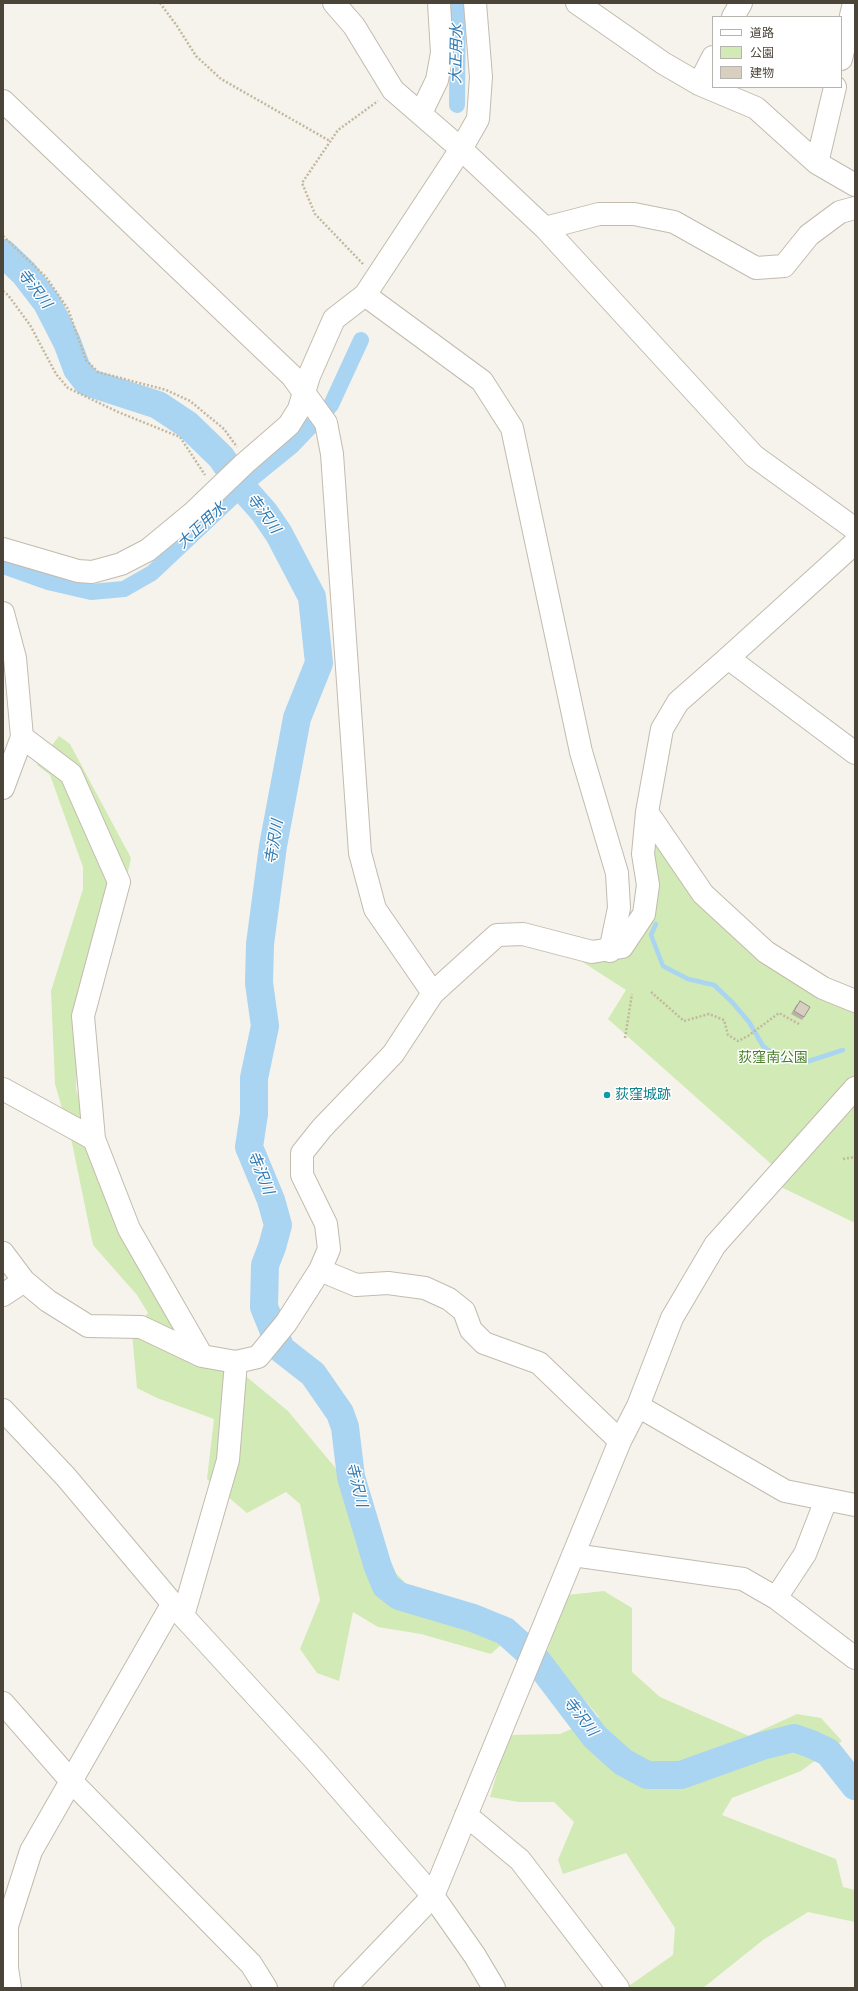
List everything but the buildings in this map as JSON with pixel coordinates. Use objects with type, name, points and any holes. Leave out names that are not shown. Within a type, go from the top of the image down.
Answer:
[{"type":"street","points":[[334,3],[354,26],[393,90],[461,149],[545,228],[754,456],[855,530]]},
{"type":"street","points":[[421,114],[437,80],[442,53],[439,3]]},
{"type":"street","points":[[4,551],[78,571],[92,572],[107,569],[135,558],[148,550],[194,512],[246,462],[289,425],[308,398],[334,319],[370,286],[461,149],[478,119],[481,77],[475,3]]},
{"type":"street","points":[[577,3],[663,63],[699,84],[756,108],[817,163],[855,185]]},
{"type":"street","points":[[734,16],[741,3]]},
{"type":"street","points":[[842,55],[854,3]]},
{"type":"street","points":[[699,84],[712,59]]},
{"type":"street","points":[[817,163],[834,88]]},
{"type":"street","points":[[3,101],[292,376],[326,423],[332,454],[360,853],[375,909],[432,992]]},
{"type":"street","points":[[545,228],[599,214],[634,214],[674,222],[756,268],[784,266],[809,235],[840,212],[855,208]]},
{"type":"street","points":[[370,286],[482,381],[512,428],[581,752],[617,873],[619,908],[610,951]]},
{"type":"street","points":[[3,1253],[24,1281],[48,1301],[88,1326],[141,1327],[202,1356],[236,1362],[258,1357],[286,1323],[320,1270],[329,1249],[326,1224],[302,1175],[302,1153],[322,1128],[392,1054],[432,992],[497,935],[523,934],[592,952],[610,951],[622,947],[644,914],[648,886],[643,854],[647,812],[662,729],[678,702],[855,543]]},
{"type":"street","points":[[3,613],[15,658],[22,737],[3,788]]},
{"type":"street","points":[[728,658],[855,753]]},
{"type":"street","points":[[22,737],[71,774],[119,882],[83,1016],[94,1139],[129,1230],[202,1356]]},
{"type":"street","points":[[647,812],[703,894],[766,952],[823,988],[855,1001]]},
{"type":"street","points":[[345,1988],[433,1896],[620,1441],[638,1406],[672,1318],[715,1245],[855,1088]]},
{"type":"street","points":[[3,1089],[94,1139]]},
{"type":"street","points":[[320,1270],[356,1284],[388,1283],[424,1288],[449,1299],[464,1311],[472,1330],[484,1343],[539,1363],[620,1441]]},
{"type":"street","points":[[3,1295],[24,1281]]},
{"type":"street","points":[[10,1988],[7,1968],[7,1926],[31,1851],[178,1610],[228,1460],[236,1362]]},
{"type":"street","points":[[638,1406],[785,1491],[855,1505]]},
{"type":"street","points":[[3,1410],[66,1478],[178,1610],[313,1758],[433,1896],[475,1956],[494,1988]]},
{"type":"street","points":[[776,1598],[805,1554],[826,1500]]},
{"type":"street","points":[[573,1555],[743,1579],[776,1598],[855,1658]]},
{"type":"street","points":[[3,1703],[72,1782],[251,1964],[266,1988]]},
{"type":"street","points":[[466,1815],[520,1860],[618,1988]]},
{"type":"path","points":[[160,3],[196,56],[222,79],[330,142]]},
{"type":"path","points":[[370,286],[314,214],[302,183],[338,130],[393,90]]},
{"type":"path","points":[[3,236],[46,277],[68,309],[86,360],[98,372],[166,390],[190,401],[224,429],[246,462]]},
{"type":"path","points":[[3,291],[8,295],[30,325],[56,374],[68,388],[118,412],[180,437],[218,488]]},
{"type":"path","points":[[651,992],[684,1021],[709,1014],[724,1020],[728,1035],[738,1041],[748,1036],[779,1013],[799,1024]]},
{"type":"path","points":[[625,1038],[632,994]]},
{"type":"path","points":[[843,1159],[855,1157]]},
{"type":"green space","points":[[59,736],[70,744],[131,858],[109,959],[79,998],[76,1089],[121,1238],[208,1345],[288,1411],[343,1477],[382,1559],[415,1593],[469,1610],[504,1642],[491,1654],[421,1634],[378,1627],[353,1612],[339,1681],[317,1673],[300,1649],[320,1600],[300,1504],[286,1492],[247,1513],[207,1479],[214,1419],[157,1398],[137,1388],[132,1333],[148,1313],[137,1295],[93,1245],[72,1143],[55,1084],[51,991],[83,889],[83,867],[50,775],[37,765]]},
{"type":"green space","name":"荻窪南公園","points":[[651,832],[702,900],[855,1007],[855,1223],[779,1186],[788,1175],[770,1163],[608,1019],[626,990],[561,948],[624,953]]},
{"type":"green space","points":[[604,1591],[632,1608],[632,1672],[660,1697],[749,1736],[797,1714],[821,1718],[842,1741],[801,1771],[732,1798],[722,1815],[836,1859],[843,1887],[855,1890],[855,1922],[808,1912],[763,1940],[703,1988],[626,1988],[673,1955],[675,1928],[626,1853],[563,1874],[558,1860],[574,1822],[554,1802],[519,1802],[490,1797],[508,1735],[560,1734],[599,1717],[546,1654],[567,1595]]},
{"type":"waterway","name":"大正用水","points":[[457,105],[458,3]]},
{"type":"waterway","name":"寺沢川","points":[[3,253],[24,273],[47,303],[67,342],[77,369],[87,382],[158,405],[188,425],[221,457],[241,486],[264,512],[279,534],[312,597],[319,663],[297,718],[273,846],[260,944],[259,983],[265,1026],[254,1078],[254,1114],[249,1147],[271,1200],[278,1225],[265,1265],[264,1307],[281,1349],[313,1374],[340,1413],[345,1427],[351,1477],[378,1567],[386,1586],[399,1596],[473,1618],[505,1631],[535,1658],[595,1737],[623,1762],[647,1775],[681,1775],[762,1746],[794,1738],[828,1752],[855,1786]]},
{"type":"waterway","name":"大正用水","points":[[3,566],[48,582],[91,592],[124,589],[152,573],[255,476],[292,446],[331,405],[361,340]]},
{"type":"waterway","points":[[656,924],[651,935],[663,966],[688,979],[714,985],[732,1002],[749,1022],[763,1046],[784,1062],[809,1061],[843,1050]]},
{"type":"place","name":"荻窪城跡","points":[[607,1095]]}]
